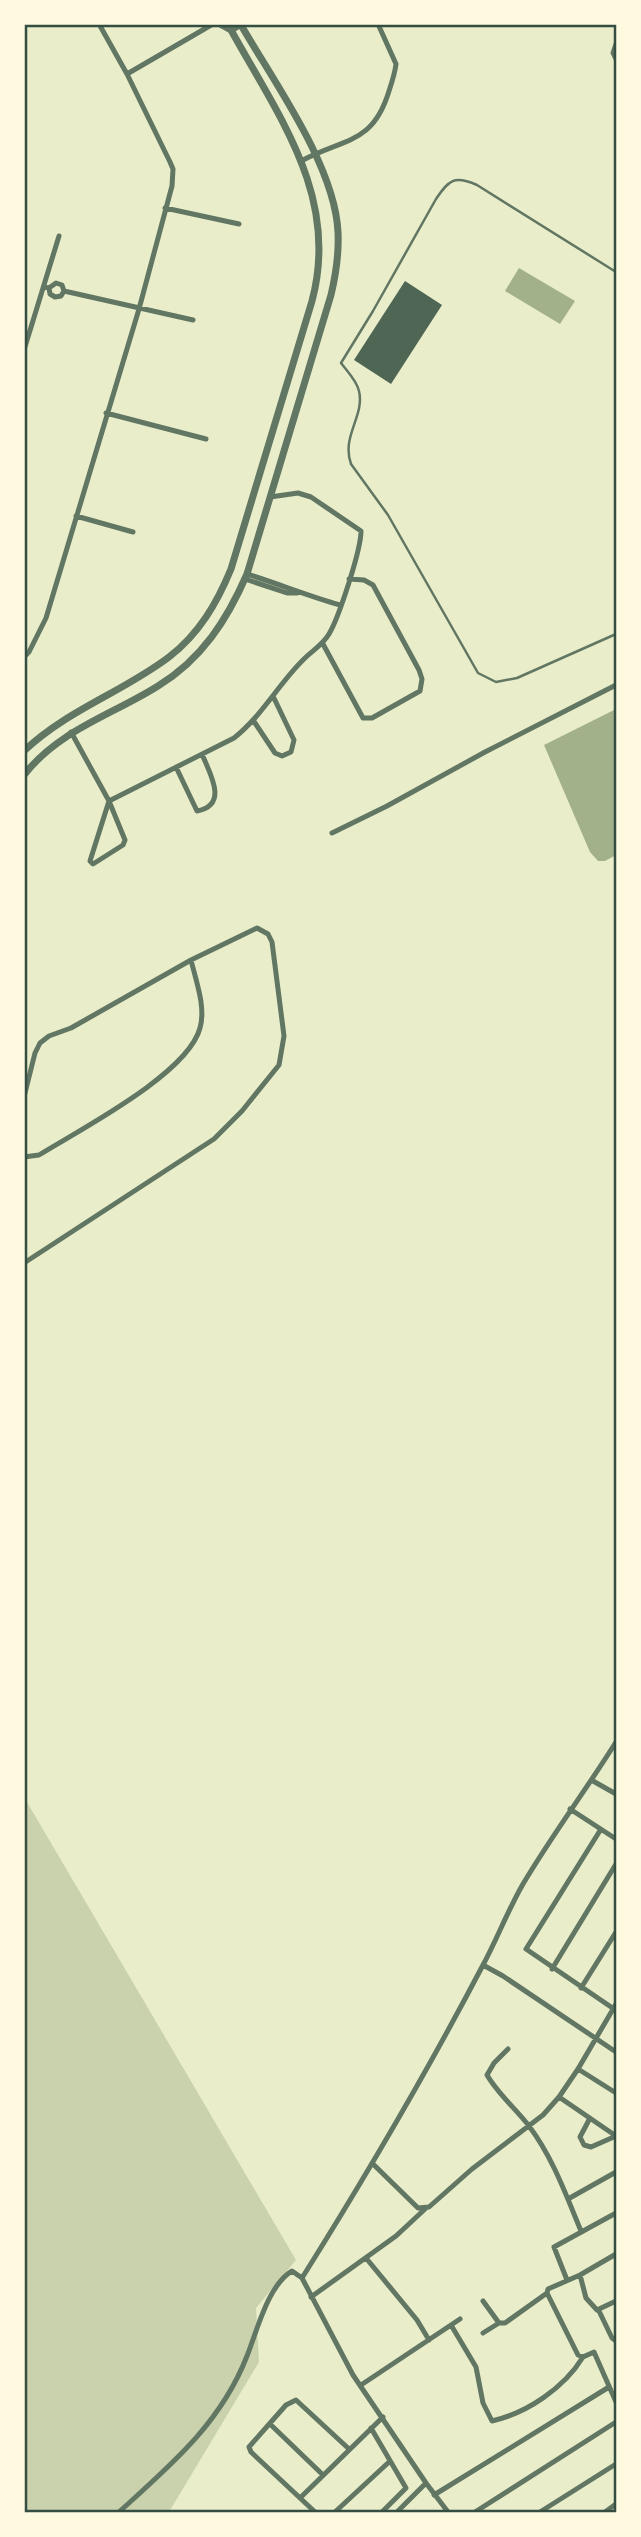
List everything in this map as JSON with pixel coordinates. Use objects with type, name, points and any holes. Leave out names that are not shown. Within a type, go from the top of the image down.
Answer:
[{"type":"street","points":[[24,657],[46,618],[139,309],[172,186],[173,170],[127,74],[99,24]]},
{"type":"street","points":[[127,74],[213,24]]},
{"type":"street","points":[[24,751],[46,731],[73,713],[140,677],[170,656],[205,619],[220,595],[231,569],[319,275],[321,248],[317,216],[303,160],[231,30],[220,24]]},
{"type":"street","points":[[303,160],[352,139],[371,126],[382,113],[396,64],[378,24]]},
{"type":"street","points":[[24,775],[46,751],[71,732],[158,686],[200,653],[218,631],[246,576],[331,295],[338,263],[338,230],[330,188],[316,153],[241,25],[231,30]]},
{"type":"street","points":[[617,44],[613,53],[617,59]]},
{"type":"street","points":[[165,208],[239,224]]},
{"type":"street","points":[[24,350],[47,288],[58,236]]},
{"type":"street","points":[[47,288],[57,283],[62,285],[64,291]]},
{"type":"street","points":[[47,288],[55,298],[61,296],[64,291]]},
{"type":"street","points":[[64,291],[193,320]]},
{"type":"street","points":[[106,413],[206,439]]},
{"type":"street","points":[[71,732],[109,802],[125,840],[123,845],[93,864],[90,861],[109,802],[234,738],[253,720],[303,660],[323,643],[331,631],[362,534],[359,528],[304,494],[270,497]]},
{"type":"street","points":[[76,516],[133,532]]},
{"type":"street","points":[[246,576],[340,605]]},
{"type":"street","points":[[323,643],[364,718],[372,718],[420,691],[422,679],[419,670],[373,585],[364,580],[349,579]]},
{"type":"street","points":[[332,833],[617,685]]},
{"type":"street","points":[[253,720],[275,753],[282,756],[291,752],[294,740],[273,696]]},
{"type":"street","points":[[176,767],[197,810],[211,806],[214,787],[202,754]]},
{"type":"street","points":[[24,1097],[40,1043],[191,960],[257,928],[268,934],[272,942],[284,1036],[279,1065],[242,1111],[214,1139],[24,1263]]},
{"type":"street","points":[[24,1157],[39,1155],[154,1083],[179,1063],[201,1026],[201,1006],[191,960]]},
{"type":"street","points":[[302,2278],[372,2163],[483,1965],[522,1886],[570,1809],[616,1745]]},
{"type":"street","points":[[593,1780],[617,1794]]},
{"type":"street","points":[[570,1809],[617,1839]]},
{"type":"street","points":[[311,2297],[410,2225],[472,2169],[530,2127],[559,2097],[616,2008],[552,1969],[527,1952],[526,1948],[601,1829]]},
{"type":"street","points":[[552,1969],[617,1864]]},
{"type":"street","points":[[581,1988],[617,1932]]},
{"type":"street","points":[[483,1965],[617,2052]]},
{"type":"street","points":[[508,2049],[487,2075],[530,2127],[556,2172],[581,2231]]},
{"type":"street","points":[[578,2069],[617,2093]]},
{"type":"street","points":[[559,2097],[617,2136]]},
{"type":"street","points":[[590,2118],[580,2137],[584,2145],[590,2147],[617,2136]]},
{"type":"street","points":[[372,2163],[418,2208],[425,2209]]},
{"type":"street","points":[[568,2199],[617,2172]]},
{"type":"street","points":[[567,2280],[554,2248],[617,2213]]},
{"type":"street","points":[[483,2333],[499,2323],[513,2319],[547,2293],[548,2289],[617,2254]]},
{"type":"street","points":[[366,2258],[417,2320],[429,2340]]},
{"type":"street","points":[[119,2512],[160,2475],[219,2412],[241,2372],[267,2304],[289,2272],[295,2272],[302,2278],[361,2385],[448,2512]]},
{"type":"street","points":[[580,2275],[586,2298],[599,2311],[612,2338],[617,2341]]},
{"type":"street","points":[[547,2293],[578,2355],[583,2357]]},
{"type":"street","points":[[483,2301],[499,2323]]},
{"type":"street","points":[[599,2311],[617,2301]]},
{"type":"street","points":[[361,2385],[460,2319]]},
{"type":"street","points":[[451,2325],[476,2367],[483,2403],[492,2421],[519,2412],[560,2386],[583,2357],[594,2352],[617,2402]]},
{"type":"street","points":[[435,2495],[609,2387]]},
{"type":"street","points":[[315,2512],[249,2449],[286,2405],[296,2400],[349,2449]]},
{"type":"street","points":[[300,2498],[383,2417]]},
{"type":"street","points":[[475,2512],[617,2422]]},
{"type":"street","points":[[270,2424],[323,2475]]},
{"type":"street","points":[[371,2428],[406,2488],[382,2512]]},
{"type":"street","points":[[335,2512],[389,2462]]},
{"type":"street","points":[[540,2512],[617,2464]]},
{"type":"street","points":[[397,2512],[426,2483]]},
{"type":"street","points":[[605,2512],[617,2504]]},
{"type":"lane","points":[[617,272],[477,185],[460,179],[453,181],[446,184],[436,199],[341,363],[359,391],[360,398],[348,439],[351,464],[388,514],[478,673],[496,682],[517,678],[617,634]]},
{"type":"shaded area","points":[[519,268],[575,301],[560,324],[505,291]]},
{"type":"shaded area","points":[[616,709],[616,855],[605,861],[598,861],[590,852],[544,745]]},
{"type":"shaded area","points":[[24,1797],[296,2260],[256,2308],[259,2362],[169,2512],[25,2512]]},
{"type":"building","points":[[405,281],[442,305],[391,384],[354,360]]}]
